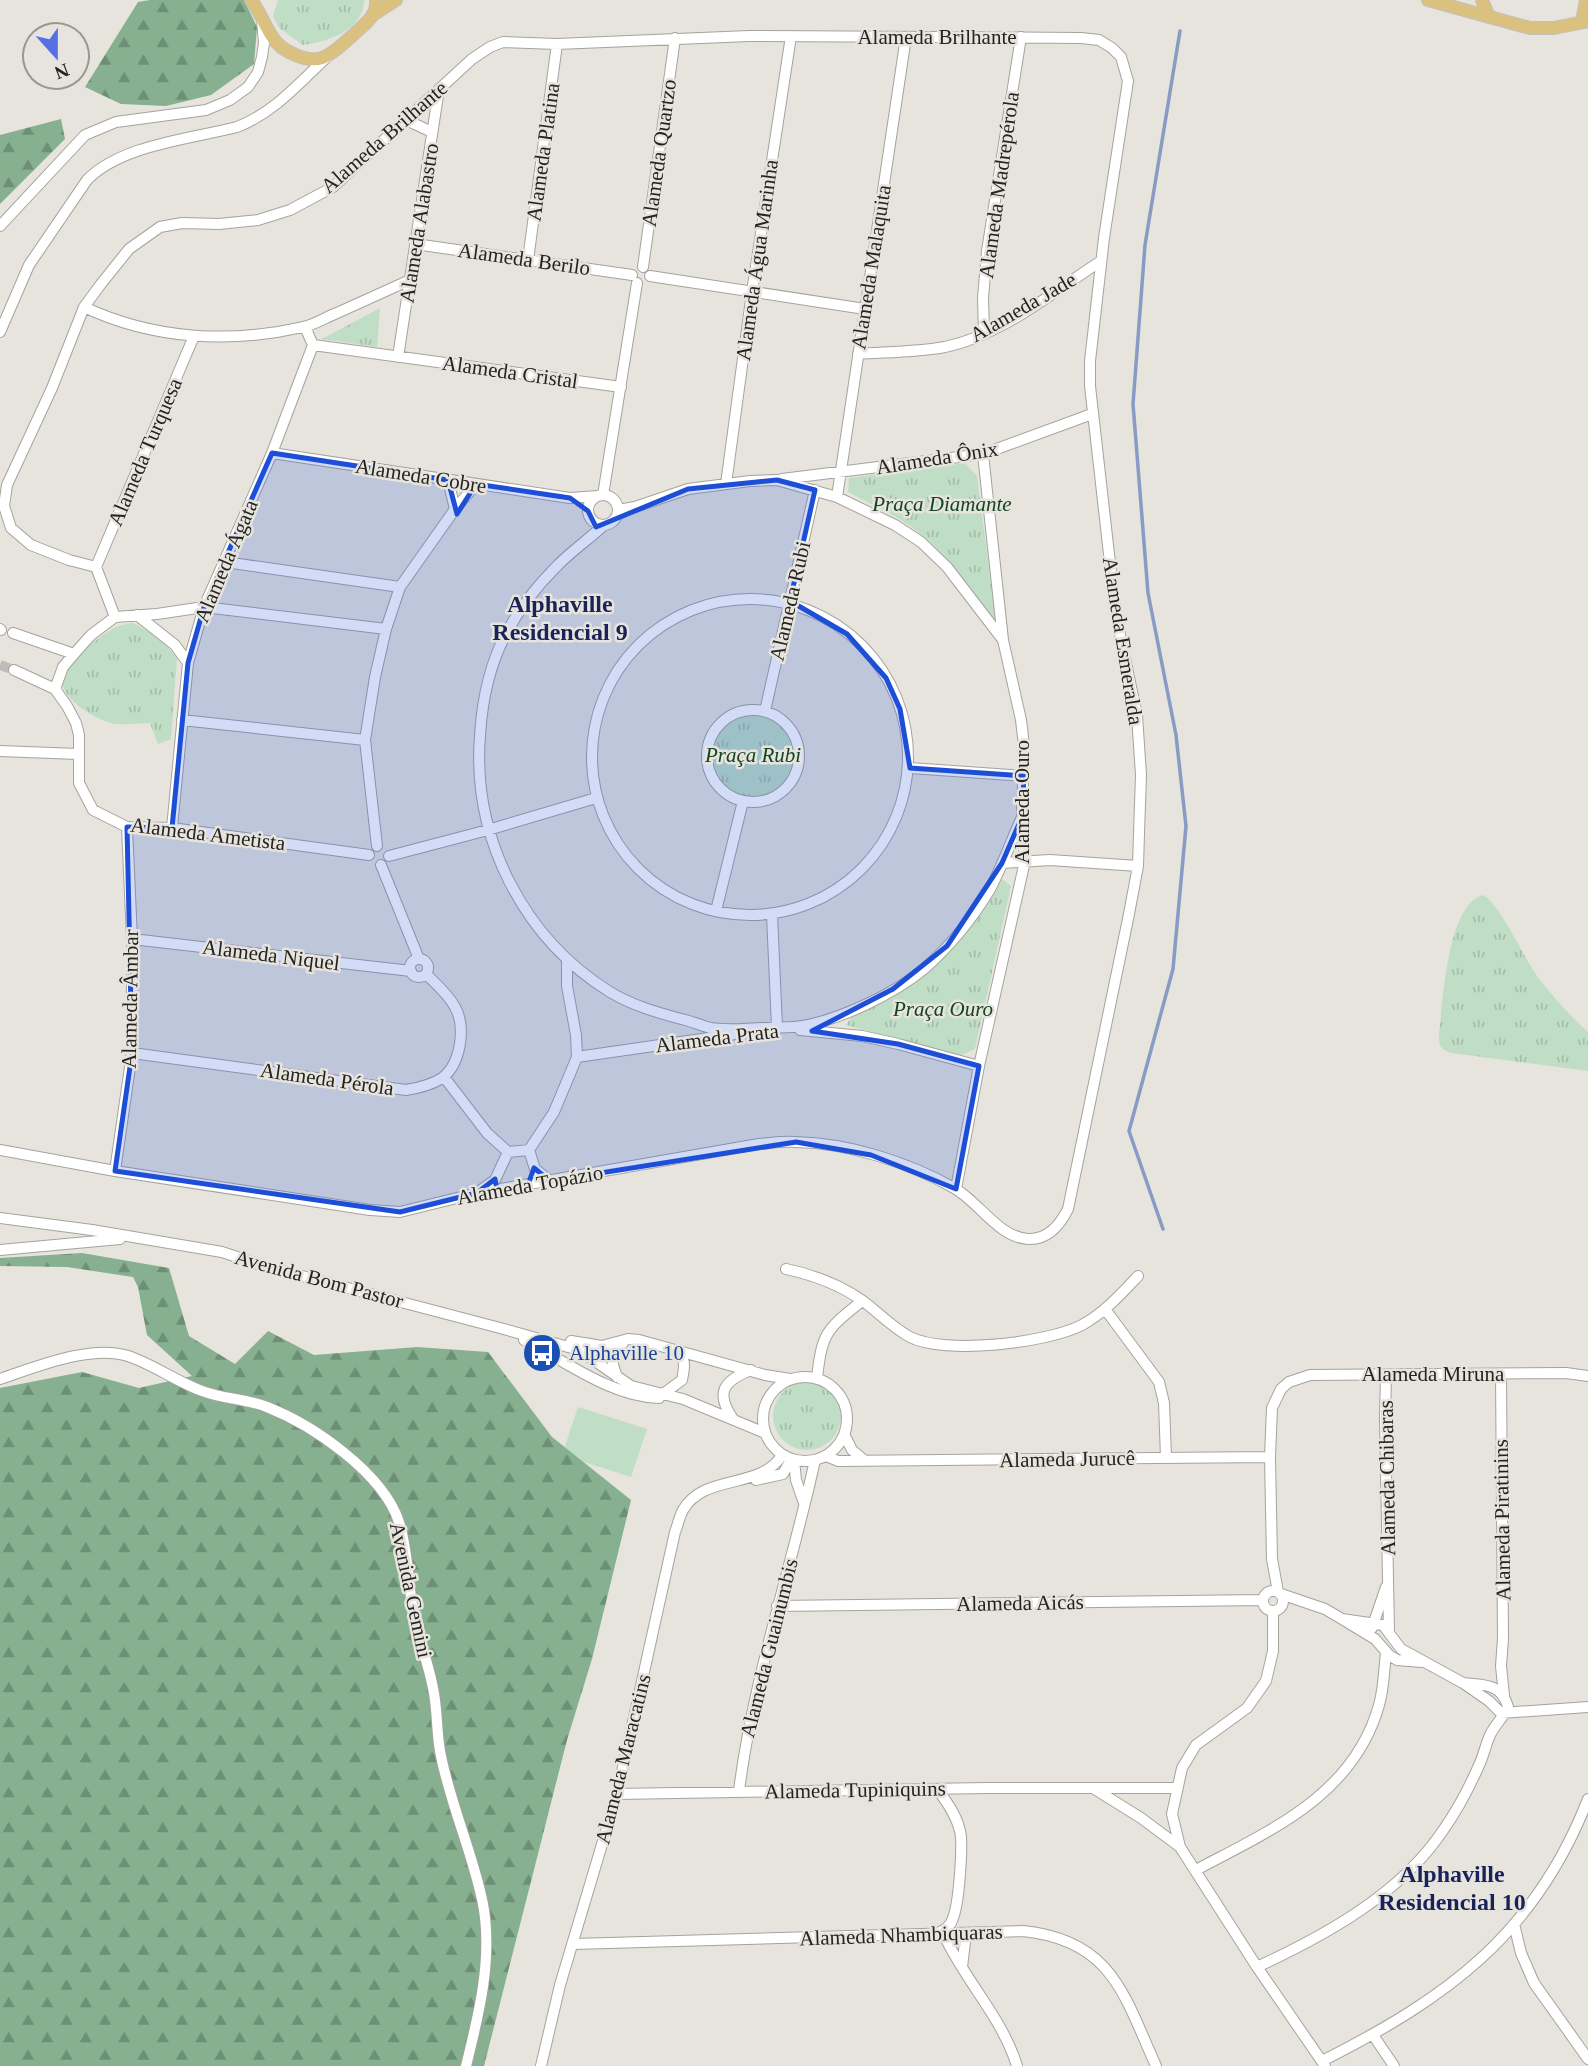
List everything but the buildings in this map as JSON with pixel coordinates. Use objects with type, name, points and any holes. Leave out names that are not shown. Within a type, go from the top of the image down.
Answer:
[{"type":"main road","points":[[251,0],[275,41],[292,53],[307,58],[320,58],[335,50],[373,15],[396,0]]},
{"type":"main road","points":[[262,17],[267,0]]},
{"type":"main road","points":[[373,15],[377,7],[376,0]]},
{"type":"main road","points":[[1428,0],[1530,28],[1554,28],[1585,22],[1586,0]]},
{"type":"main road","points":[[1482,0],[1489,17]]},
{"type":"street","points":[[0,226],[85,135],[116,122],[206,110],[230,100],[248,87],[258,72],[262,57],[262,17]]},
{"type":"street","name":"Alameda Brilhante","points":[[96,567],[31,545],[11,528],[4,506],[7,485],[52,388],[84,307],[129,249],[160,227],[182,223],[219,224],[258,220],[290,210],[333,187],[472,59],[490,47],[503,42],[557,44],[791,36],[1098,40]]},
{"type":"street","name":"Alameda Água Marinha","points":[[726,484],[791,36]]},
{"type":"street","name":"Alameda Malaquita","points":[[837,497],[906,37]]},
{"type":"street","name":"Alameda Madrepérola","points":[[984,333],[983,298],[987,251],[1021,37]]},
{"type":"street","name":"Alameda Quartzo","points":[[646,272],[675,38]]},
{"type":"street","name":"Alameda Esmeralda","points":[[1039,1238],[1057,1226],[1068,1209],[1138,866],[1141,775],[1137,715],[1115,617],[1099,456],[1092,414],[1090,361],[1101,261],[1128,81],[1121,57],[1098,40]]},
{"type":"street","name":"Alameda Platina","points":[[528,260],[557,44]]},
{"type":"street","points":[[0,332],[29,265],[87,180],[98,169],[126,154],[253,121],[268,112],[335,50]]},
{"type":"street","name":"Alameda Alabastro","points":[[398,357],[439,89]]},
{"type":"street","points":[[406,120],[432,132]]},
{"type":"street","name":"Alameda Berilo","points":[[415,244],[635,279]]},
{"type":"street","name":"Alameda Jade","points":[[858,354],[944,347],[984,333],[1010,320],[1101,261]]},
{"type":"street","points":[[600,496],[621,387],[635,279],[645,283],[646,272],[865,309]]},
{"type":"street","points":[[84,307],[113,321],[142,330],[235,337],[305,327],[410,279]]},
{"type":"street","points":[[305,327],[313,345]]},
{"type":"street","name":"Alameda Turquesa","points":[[96,567],[194,336]]},
{"type":"street","name":"Alameda Cristal","points":[[313,345],[621,387]]},
{"type":"street","name":"Alameda Ágata","points":[[172,828],[188,663],[204,607],[272,453],[313,345]]},
{"type":"street","name":"Alameda Ônix","points":[[617,514],[688,489],[983,454],[1092,414]]},
{"type":"street","name":"Alameda Cobre","points":[[272,453],[570,498],[600,496]]},
{"type":"street","name":"Alameda Ouro","points":[[956,1189],[979,1066],[1025,860],[1021,720],[1003,640],[983,454]]},
{"type":"street","points":[[448,480],[454,509]]},
{"type":"street","points":[[777,480],[837,497],[895,525],[921,542],[947,567],[1003,640]]},
{"type":"street","points":[[419,959],[412,963],[411,971],[417,977],[428,971],[427,963],[419,959],[381,866],[371,862],[373,851],[365,740],[375,677],[386,629],[400,587],[454,509],[476,484]]},
{"type":"street","name":"Alameda Rubi","points":[[765,711],[815,491]]},
{"type":"street","points":[[578,547],[590,515],[590,502],[600,496],[615,500],[617,514],[554,568],[523,604],[505,635],[492,667],[481,710],[478,752],[480,786],[488,830],[501,865],[537,927],[567,959],[611,992],[646,1010],[712,1028],[801,1027],[848,1012],[893,989],[922,970],[947,946],[989,890],[1022,817]]},
{"type":"street","name":"Alameda Cobre","points":[[570,498],[590,515]]},
{"type":"street","points":[[590,515],[604,525]]},
{"type":"street","points":[[225,562],[400,587]]},
{"type":"street","points":[[96,567],[115,617]]},
{"type":"street","points":[[748,598],[790,601],[823,617],[848,634],[870,656],[886,678],[901,709],[908,741],[910,768],[903,802],[894,825],[880,848],[858,874],[836,891],[805,907],[772,915],[716,911],[687,902],[649,880],[618,844],[596,798],[592,775],[592,741],[600,710],[614,680],[632,653],[652,635],[678,617],[711,604],[748,598]]},
{"type":"street","points":[[14,670],[56,691],[63,667],[91,635],[115,617],[204,607],[386,629]]},
{"type":"street","points":[[136,615],[175,645],[188,663]]},
{"type":"street","points":[[5,631],[74,654]]},
{"type":"street","name":"Alameda Ametista","points":[[56,691],[76,723],[79,735],[79,783],[93,810],[127,827],[172,828],[373,851]]},
{"type":"street","points":[[752,709],[765,711],[789,726],[799,753],[798,768],[792,781],[782,792],[769,799],[743,801],[719,787],[707,763],[707,750],[717,726],[727,718],[752,709]]},
{"type":"street","points":[[182,720],[365,740]]},
{"type":"street","points":[[0,751],[78,754]]},
{"type":"street","points":[[910,768],[1024,776]]},
{"type":"street","points":[[381,866],[389,856],[596,798]]},
{"type":"street","points":[[716,911],[743,801]]},
{"type":"street","name":"Alameda Âmbar","points":[[115,1171],[132,1053],[132,939],[127,827]]},
{"type":"street","points":[[373,851],[385,849],[389,856]]},
{"type":"street","points":[[1002,863],[1025,860],[1138,866]]},
{"type":"street","points":[[772,915],[777,1027]]},
{"type":"street","name":"Alameda Niquel","points":[[132,939],[411,971]]},
{"type":"street","points":[[508,1153],[529,1150],[554,1112],[577,1057],[567,986],[567,959]]},
{"type":"street","points":[[425,974],[456,1008],[462,1035],[456,1056],[444,1077],[487,1133],[508,1153]]},
{"type":"street","points":[[687,1041],[688,1021]]},
{"type":"street","name":"Alameda Prata","points":[[577,1057],[777,1027],[862,1036],[979,1066]]},
{"type":"street","name":"Alameda Pérola","points":[[132,1053],[406,1090],[421,1088],[444,1077]]},
{"type":"street","name":"Alameda Topázio","points":[[0,1150],[115,1171],[370,1210],[400,1212],[477,1193],[496,1185],[528,1185],[759,1144],[796,1142],[832,1146],[910,1168],[956,1189],[1018,1237],[1039,1238]]},
{"type":"street","points":[[529,1150],[535,1169],[550,1181]]},
{"type":"street","points":[[496,1185],[508,1153]]},
{"type":"street","points":[[528,1185],[535,1169]]},
{"type":"street","name":"Avenida Bom Pastor","points":[[0,1218],[222,1252],[264,1266],[579,1350],[631,1386],[684,1399],[765,1433]]},
{"type":"street","name":"Avenida Bom Pastor","points":[[0,1250],[137,1238]]},
{"type":"street","points":[[786,1269],[818,1276],[845,1289],[908,1336],[920,1341],[970,1345],[1039,1340],[1084,1324],[1105,1309],[1138,1276]]},
{"type":"street","points":[[817,1378],[820,1352],[829,1328],[862,1301]]},
{"type":"street","points":[[1105,1309],[1159,1382],[1164,1403],[1166,1457]]},
{"type":"street","name":"Avenida Bom Pastor","points":[[500,1328],[540,1332],[587,1345],[602,1346],[628,1339],[790,1379]]},
{"type":"street","name":"Avenida Bom Pastor","points":[[500,1328],[596,1380],[629,1394],[684,1399]]},
{"type":"street","points":[[618,1378],[613,1365],[613,1352],[628,1339]]},
{"type":"street","points":[[663,1394],[682,1380],[684,1363],[682,1355],[677,1351]]},
{"type":"street","name":"Avenida Gemini","points":[[0,1379],[77,1356],[107,1353],[129,1356],[181,1382],[217,1396],[253,1402],[305,1426],[341,1450],[370,1477],[392,1508],[400,1524],[414,1614],[433,1686],[441,1759],[483,1906],[485,1978],[479,2019],[466,2066]]},
{"type":"street","points":[[734,1420],[723,1399],[724,1388],[737,1376],[751,1370]]},
{"type":"street","name":"Alameda Miruna","points":[[1270,1457],[1272,1408],[1281,1389],[1298,1377],[1566,1373],[1588,1376]]},
{"type":"street","name":"Alameda Piratinins","points":[[1501,1374],[1501,1666],[1505,1704]]},
{"type":"street","name":"Alameda Chibaras","points":[[1386,1375],[1390,1632]]},
{"type":"street","points":[[808,1376],[817,1378],[838,1391],[844,1401],[848,1412],[845,1436],[837,1448],[820,1458],[789,1458],[772,1446],[765,1433],[764,1407],[778,1386],[790,1379],[808,1376]]},
{"type":"street","points":[[845,1436],[852,1450],[864,1460]]},
{"type":"street","points":[[1270,1457],[1273,1594],[1267,1609],[1313,1605]]},
{"type":"street","name":"Alameda Jurucê","points":[[820,1458],[838,1461],[985,1461],[1270,1457]]},
{"type":"street","points":[[789,1458],[805,1506]]},
{"type":"street","name":"Alameda Maracatins","points":[[541,2066],[560,1985],[617,1794],[675,1532],[683,1509],[708,1489],[736,1482],[775,1467],[789,1458]]},
{"type":"street","name":"Alameda Guainumbis","points":[[739,1791],[746,1743],[777,1606],[820,1458]]},
{"type":"street","points":[[1370,1636],[1388,1581]]},
{"type":"street","points":[[1180,1847],[1172,1814],[1182,1768],[1196,1745],[1247,1708],[1266,1681],[1271,1667],[1277,1609],[1284,1601],[1273,1594]]},
{"type":"street","name":"Alameda Aicás","points":[[777,1606],[1273,1594],[1313,1605],[1342,1619],[1379,1642],[1386,1652],[1428,1663],[1489,1701],[1498,1712],[1505,1704]]},
{"type":"street","name":"Alameda Aicás","points":[[1342,1619],[1383,1625],[1390,1632],[1399,1655]]},
{"type":"street","points":[[1196,1870],[1299,1814],[1345,1772],[1374,1722],[1380,1703],[1386,1652]]},
{"type":"street","points":[[1384,1676],[1399,1655]]},
{"type":"street","points":[[1490,1735],[1490,1685],[1501,1666]]},
{"type":"street","name":"Alameda Aicás","points":[[1463,1683],[1490,1685]]},
{"type":"street","points":[[1490,1685],[1505,1704],[1532,1711],[1588,1707]]},
{"type":"street","points":[[1257,1967],[1291,1951],[1364,1907],[1388,1890],[1416,1864],[1443,1831],[1465,1794],[1505,1704]]},
{"type":"street","points":[[1575,1708],[1588,1713]]},
{"type":"street","points":[[1093,1788],[1141,1818],[1180,1847],[1323,2063],[1421,2006],[1464,1975],[1514,1924],[1554,1869],[1588,1799]]},
{"type":"street","name":"Alameda Tupiniquins","points":[[617,1794],[1176,1788]]},
{"type":"street","points":[[937,1789],[951,1808],[961,1837],[957,1901],[951,1923],[940,1935],[999,2023],[1017,2066]]},
{"type":"street","points":[[1514,1924],[1521,1953],[1534,1983],[1588,2059]]},
{"type":"street","name":"Alameda Nhambiquaras","points":[[574,1944],[1023,1931],[1049,1934],[1080,1946],[1105,1966],[1127,2001],[1156,2066]]},
{"type":"street","points":[[962,1967],[966,1934]]},
{"type":"street","points":[[1373,2035],[1394,2066]]},
{"type":"street","points":[[541,2066],[550,2066]]},
{"type":"highlighted area","points":[[272,453],[448,480],[457,514],[476,484],[570,498],[588,511],[596,527],[688,489],[777,480],[815,490],[790,601],[847,634],[886,678],[900,709],[910,768],[1024,776],[1022,817],[1002,863],[947,946],[893,989],[812,1031],[898,1044],[979,1066],[956,1189],[871,1155],[796,1142],[550,1181],[534,1168],[528,1185],[497,1190],[495,1179],[477,1193],[400,1212],[115,1171],[132,1053],[127,827],[172,828],[188,663],[204,607]]},
{"type":"green space","points":[[244,0],[257,27],[254,64],[211,95],[166,106],[121,104],[91,90],[91,77],[138,2]]},
{"type":"green space","points":[[278,0],[364,0],[358,19],[351,27],[323,41],[303,45],[279,28],[273,16]]},
{"type":"green space","points":[[61,119],[65,139],[0,204],[0,135]]},
{"type":"green space","points":[[380,308],[377,347],[322,339]]},
{"type":"green space","name":"Praça Diamante","points":[[965,463],[977,476],[996,623],[955,569],[927,539],[899,519],[848,492],[849,478]]},
{"type":"green space","points":[[133,623],[159,637],[177,658],[171,739],[158,744],[150,723],[112,723],[91,715],[72,700],[62,681],[63,670],[71,658],[110,630]]},
{"type":"green space","name":"Praça Rubi","points":[[753,711],[770,714],[784,724],[794,738],[797,755],[794,772],[784,786],[770,796],[753,799],[736,796],[722,786],[712,772],[709,755],[712,738],[722,724],[736,714]]},
{"type":"green space","name":"Praça Ouro","points":[[1002,879],[1011,886],[975,1049],[959,1056],[846,1025],[853,1015],[936,964],[967,933]]},
{"type":"green space","points":[[1483,895],[1505,920],[1540,980],[1588,1032],[1588,1071],[1451,1053],[1441,1046],[1439,1034],[1442,1000],[1454,934],[1471,902]]},
{"type":"green space","points":[[82,1253],[169,1268],[189,1336],[235,1364],[268,1331],[314,1355],[417,1347],[488,1352],[552,1437],[631,1500],[592,1659],[567,1740],[484,2066],[0,2066],[0,1388],[82,1372],[139,1388],[192,1376],[147,1335],[138,1287],[133,1277],[67,1267],[0,1266],[0,1258]]},
{"type":"green space","points":[[807,1382],[820,1385],[831,1392],[838,1403],[841,1416],[838,1429],[831,1440],[820,1447],[807,1450],[794,1447],[783,1440],[776,1429],[773,1416],[776,1403],[783,1392],[794,1385]]},
{"type":"green space","points":[[578,1407],[647,1429],[631,1477],[562,1455]]},
{"type":"waterway","points":[[1163,1229],[1129,1131],[1173,969],[1186,826],[1176,735],[1148,593],[1133,404],[1145,245],[1180,31]]},
{"type":"tunnel","points":[[0,665],[14,670]]},
{"type":"place","name":"Alphaville 10","points":[[542,1353]]},
{"type":"district","name":"Alphaville Residencial 9","points":[[560,618]]},
{"type":"district","name":"Alphaville Residencial 10","points":[[1452,1888]]}]
